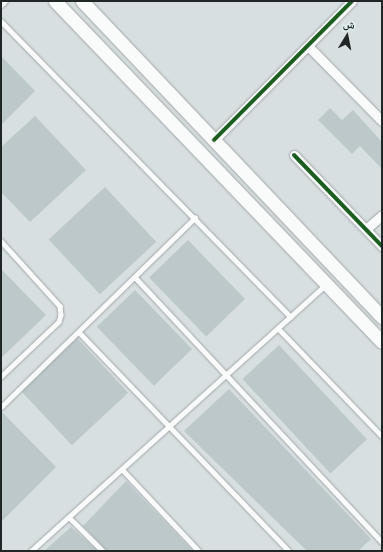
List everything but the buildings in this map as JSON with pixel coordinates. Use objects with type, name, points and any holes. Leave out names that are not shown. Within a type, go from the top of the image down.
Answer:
[{"type":"main road","points":[[55,1],[328,283],[382,342]]},
{"type":"main road","points":[[82,1],[382,317]]},
{"type":"street","points":[[214,140],[352,1]]},
{"type":"street","points":[[308,46],[381,117]]},
{"type":"street","points":[[294,155],[382,246]]},
{"type":"street","points":[[366,229],[382,215]]},
{"type":"lane","points":[[1,5],[5,1]]},
{"type":"lane","points":[[1,20],[290,316]]},
{"type":"lane","points":[[1,407],[195,218]]},
{"type":"lane","points":[[1,241],[60,306],[62,315],[58,322],[1,377]]},
{"type":"lane","points":[[135,277],[225,376],[382,542]]},
{"type":"lane","points":[[31,551],[328,283]]},
{"type":"lane","points":[[278,328],[382,436]]},
{"type":"lane","points":[[79,332],[168,427],[289,551]]},
{"type":"lane","points":[[122,469],[199,551]]},
{"type":"lane","points":[[68,517],[103,551]]},
{"type":"cycle path","points":[[214,140],[352,1]]},
{"type":"cycle path","points":[[294,155],[382,246]]}]
